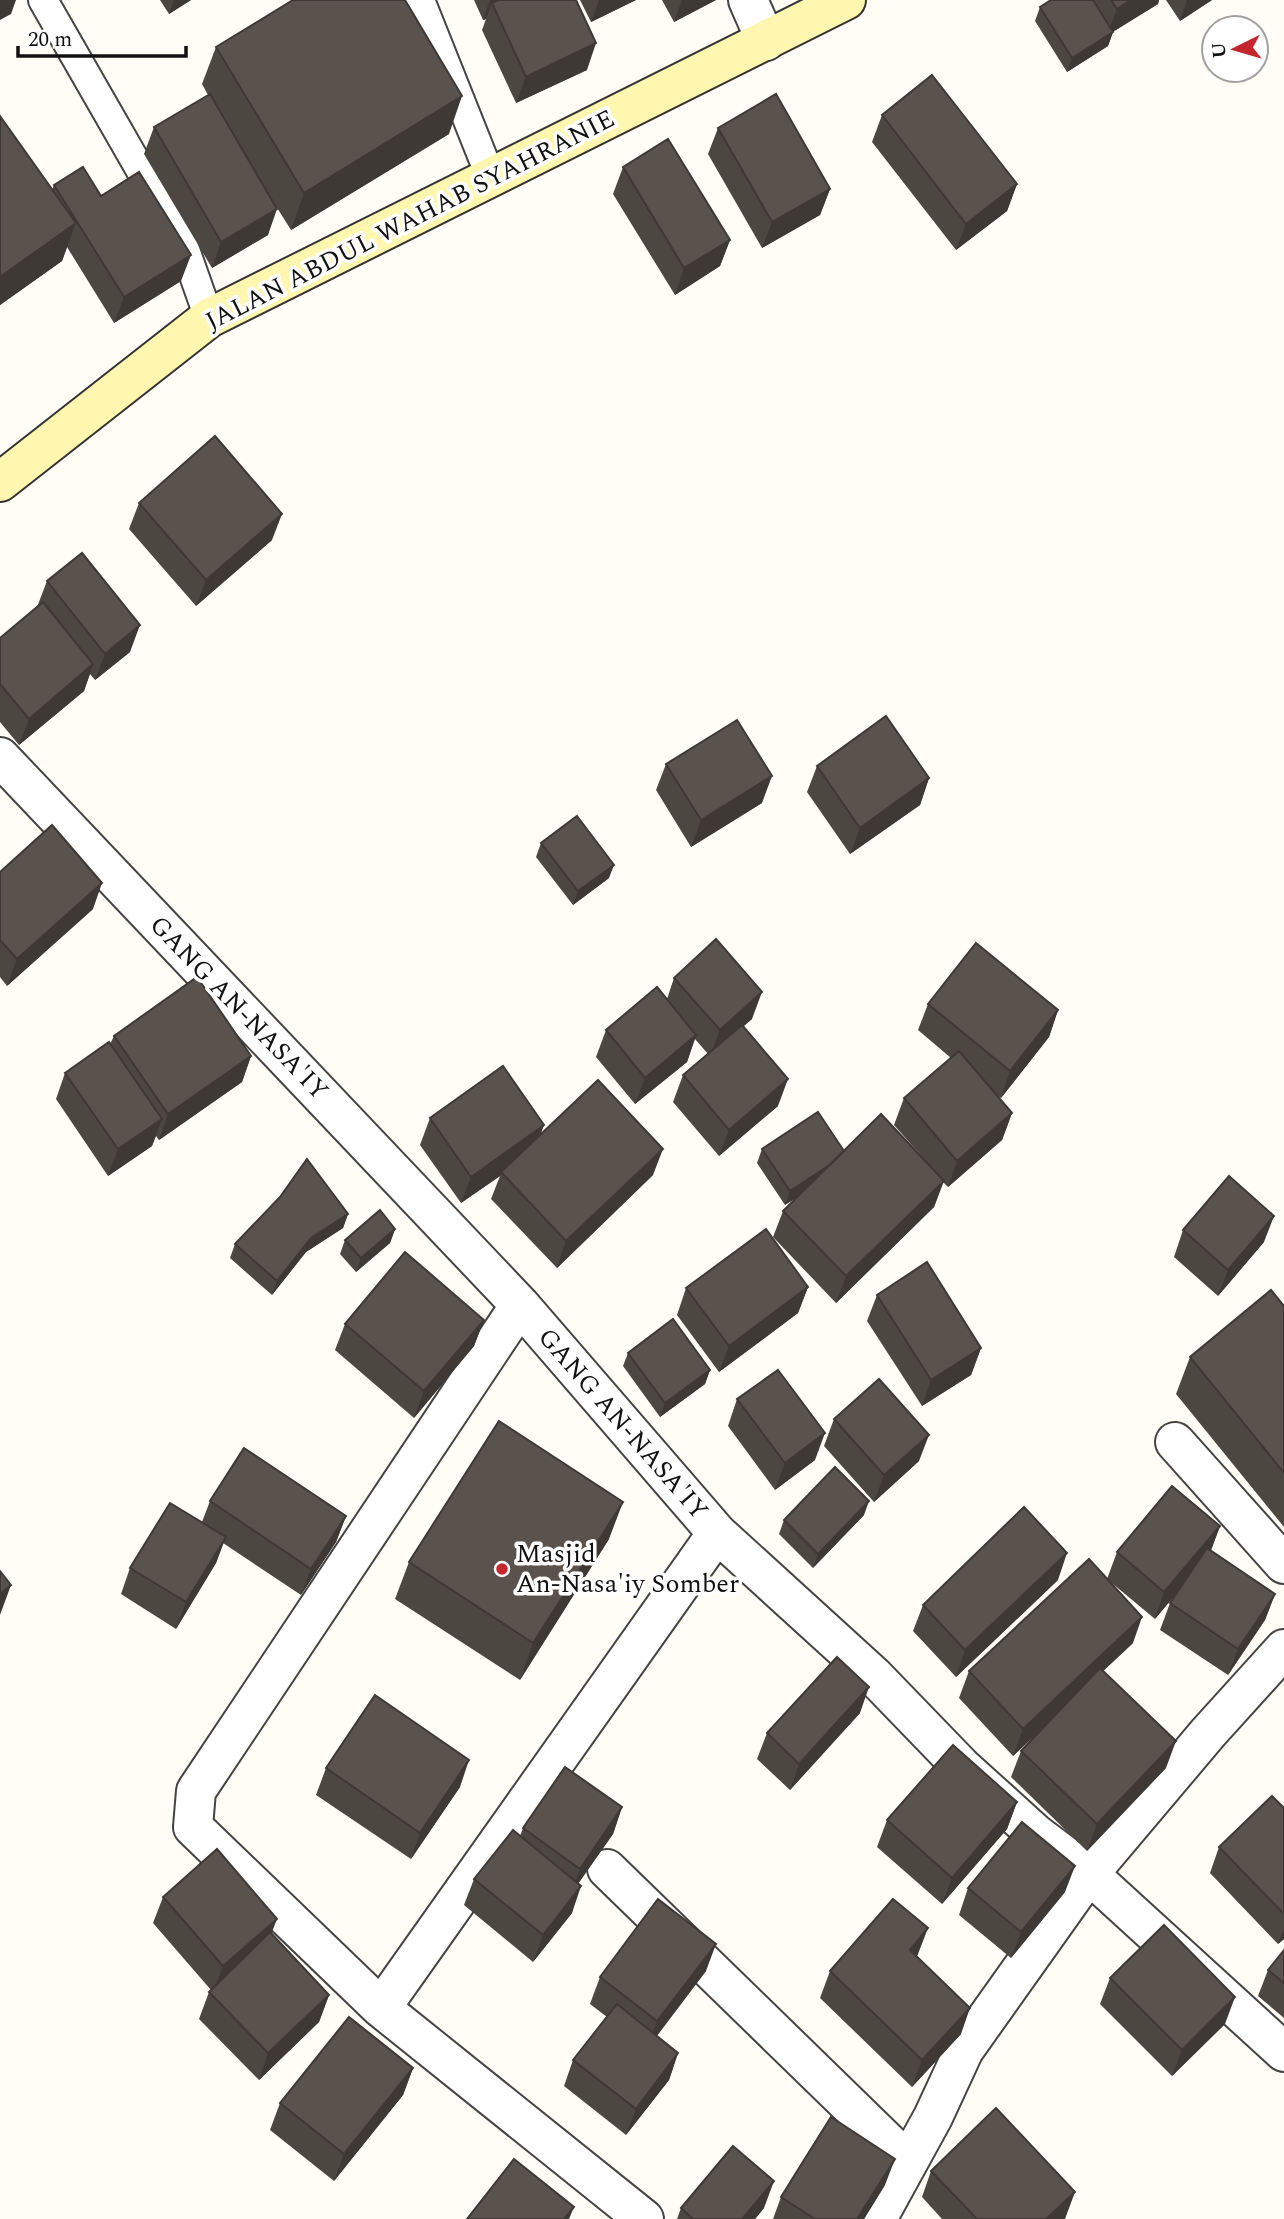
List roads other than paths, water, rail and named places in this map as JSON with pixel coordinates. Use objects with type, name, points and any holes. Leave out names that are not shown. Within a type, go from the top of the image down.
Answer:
[{"type":"main road","name":"JALAN ABDUL WAHAB SYAHRANIE","points":[[0,482],[209,318],[846,0]]},
{"type":"street","points":[[748,0],[766,41]]},
{"type":"street","name":"GANG AN-NASA'IY","points":[[0,757],[520,1305],[718,1534],[874,1676],[962,1767],[1036,1834],[1089,1874],[1284,2052]]},
{"type":"street","points":[[520,1305],[196,1791],[193,1827],[381,2008],[644,2219]]},
{"type":"street","points":[[1175,1442],[1284,1564]]},
{"type":"street","points":[[381,2008],[718,1534]]},
{"type":"street","points":[[877,2219],[964,2050],[1089,1874],[1208,1733],[1284,1649]]},
{"type":"street","points":[[607,1869],[908,2162]]},
{"type":"lane","points":[[43,0],[183,244],[209,318]]},
{"type":"lane","points":[[420,0],[491,178]]},
{"type":"place","name":"Masjid An-Nasa'iy Somber","points":[[502,1569]]}]
